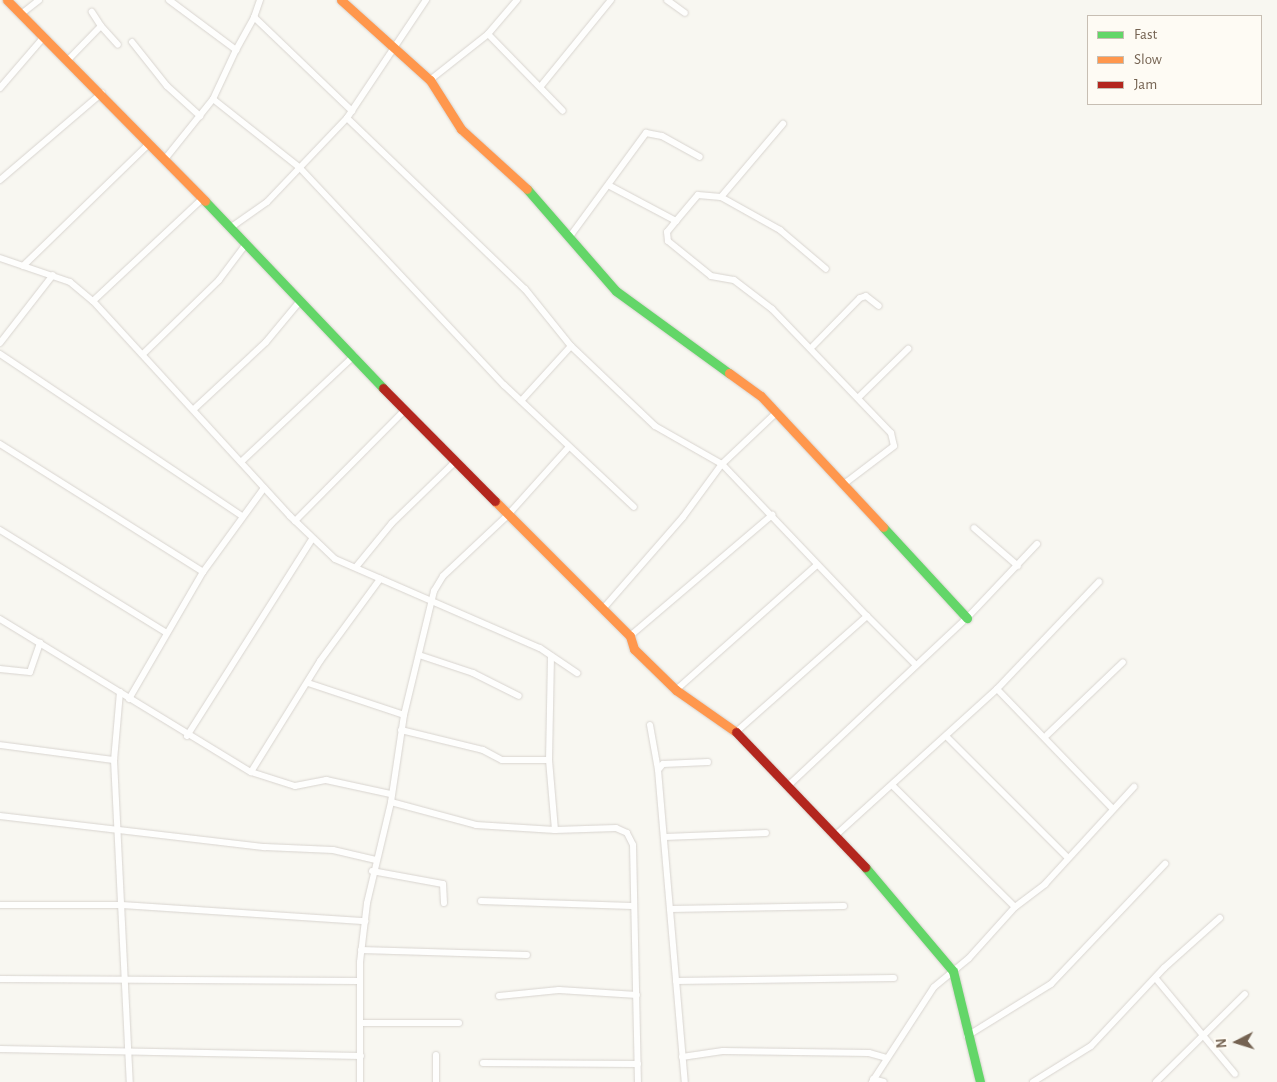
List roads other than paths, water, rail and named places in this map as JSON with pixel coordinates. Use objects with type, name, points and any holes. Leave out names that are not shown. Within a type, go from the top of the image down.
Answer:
[{"type":"street","points":[[7,0],[43,38],[102,93],[148,144],[165,159],[354,356],[404,411],[630,636],[634,649],[676,690],[736,732],[790,784],[837,834],[953,970],[967,1036],[980,1082]]},
{"type":"street","points":[[20,15],[39,0]]},
{"type":"street","points":[[170,0],[236,50]]},
{"type":"street","points":[[165,159],[213,99],[236,50],[254,18],[260,0]]},
{"type":"street","points":[[341,0],[392,49],[430,80],[461,129],[571,235],[616,291],[659,319],[776,412],[967,618]]},
{"type":"street","points":[[230,228],[267,202],[348,118],[426,0]]},
{"type":"street","points":[[430,80],[488,34],[517,0]]},
{"type":"street","points":[[541,86],[612,0]]},
{"type":"street","points":[[667,0],[685,13]]},
{"type":"street","points":[[92,12],[101,26],[118,45]]},
{"type":"street","points":[[254,18],[352,111]]},
{"type":"street","points":[[68,60],[101,26]]},
{"type":"street","points":[[488,34],[541,86],[563,111]]},
{"type":"street","points":[[0,88],[43,38]]},
{"type":"street","points":[[132,42],[167,86],[200,116]]},
{"type":"street","points":[[0,180],[102,93]]},
{"type":"street","points":[[213,99],[300,168],[521,401],[634,507]]},
{"type":"street","points":[[348,118],[525,288],[571,346],[655,426],[722,464],[817,565],[915,664]]},
{"type":"street","points":[[721,197],[783,124]]},
{"type":"street","points":[[571,235],[610,186],[646,133],[662,136],[700,157]]},
{"type":"street","points":[[23,266],[148,144]]},
{"type":"street","points":[[610,186],[676,220]]},
{"type":"street","points":[[826,269],[780,230],[721,197],[698,194],[667,232],[668,241],[711,276],[734,280],[813,346],[895,440],[844,484]]},
{"type":"street","points":[[93,301],[202,199]]},
{"type":"street","points":[[143,354],[219,280],[246,244]]},
{"type":"street","points":[[0,258],[53,275],[93,301],[242,461],[264,488],[312,539],[335,559],[551,656],[577,673]]},
{"type":"street","points":[[0,343],[53,275]]},
{"type":"street","points":[[813,346],[860,298],[866,296],[879,306]]},
{"type":"street","points":[[194,409],[266,342],[300,301]]},
{"type":"street","points":[[521,401],[571,346]]},
{"type":"street","points":[[859,397],[908,349]]},
{"type":"street","points":[[0,354],[242,516]]},
{"type":"street","points":[[242,461],[354,356]]},
{"type":"street","points":[[295,521],[404,411]]},
{"type":"street","points":[[602,610],[683,518],[722,464],[776,412]]},
{"type":"street","points":[[0,444],[203,572]]},
{"type":"street","points":[[360,1082],[363,1023],[360,981],[361,950],[372,871],[392,802],[391,794],[404,715],[438,582],[508,516],[569,447]]},
{"type":"street","points":[[356,567],[392,523],[455,462]]},
{"type":"street","points":[[129,699],[203,572],[264,488]]},
{"type":"street","points":[[630,636],[772,515]]},
{"type":"street","points":[[974,528],[1018,566]]},
{"type":"street","points":[[0,530],[167,633]]},
{"type":"street","points":[[187,736],[312,539]]},
{"type":"street","points":[[790,784],[915,664],[967,618],[1037,544]]},
{"type":"street","points":[[676,690],[817,565]]},
{"type":"street","points":[[250,772],[308,683],[380,579]]},
{"type":"street","points":[[837,834],[997,689],[1099,582]]},
{"type":"street","points":[[736,732],[867,616]]},
{"type":"street","points":[[0,619],[120,692],[187,736],[250,772],[296,786],[326,780],[391,794]]},
{"type":"street","points":[[0,670],[30,672],[40,643]]},
{"type":"street","points":[[419,655],[473,673],[519,696]]},
{"type":"street","points":[[551,656],[549,760],[555,830]]},
{"type":"street","points":[[1046,735],[1123,662]]},
{"type":"street","points":[[308,683],[404,715]]},
{"type":"street","points":[[997,689],[1046,735],[1113,809]]},
{"type":"street","points":[[120,692],[114,760],[127,982],[130,1082]]},
{"type":"street","points":[[650,725],[658,770],[665,837],[685,1082]]},
{"type":"street","points":[[401,730],[482,750],[502,760],[549,760]]},
{"type":"street","points":[[946,736],[1067,857]]},
{"type":"street","points":[[0,745],[114,760]]},
{"type":"street","points":[[658,770],[663,764],[708,762]]},
{"type":"street","points":[[892,785],[1015,907]]},
{"type":"street","points":[[884,1082],[873,1081],[886,1058],[934,987],[1015,907],[1046,884],[1067,857],[1134,787]]},
{"type":"street","points":[[392,802],[476,824],[555,830],[616,828],[627,833],[634,846],[632,906],[637,995],[638,1082]]},
{"type":"street","points":[[0,816],[265,847],[333,850],[376,860]]},
{"type":"street","points":[[665,837],[766,833]]},
{"type":"street","points":[[967,1036],[1051,984],[1165,864]]},
{"type":"street","points":[[372,871],[443,884],[444,902]]},
{"type":"street","points":[[481,901],[632,906]]},
{"type":"street","points":[[0,905],[122,905],[365,921]]},
{"type":"street","points":[[670,909],[844,906]]},
{"type":"street","points":[[1032,1082],[1091,1046],[1220,918]]},
{"type":"street","points":[[361,950],[527,955]]},
{"type":"street","points":[[676,980],[894,978]]},
{"type":"street","points":[[0,979],[127,982],[360,981]]},
{"type":"street","points":[[1157,980],[1236,1074]]},
{"type":"street","points":[[499,996],[558,990],[637,995]]},
{"type":"street","points":[[1156,1082],[1244,994]]},
{"type":"street","points":[[363,1023],[459,1023]]},
{"type":"street","points":[[0,1049],[361,1056]]},
{"type":"street","points":[[682,1057],[723,1051],[869,1053],[886,1058]]},
{"type":"street","points":[[436,1055],[436,1082]]},
{"type":"street","points":[[483,1063],[638,1064]]}]
